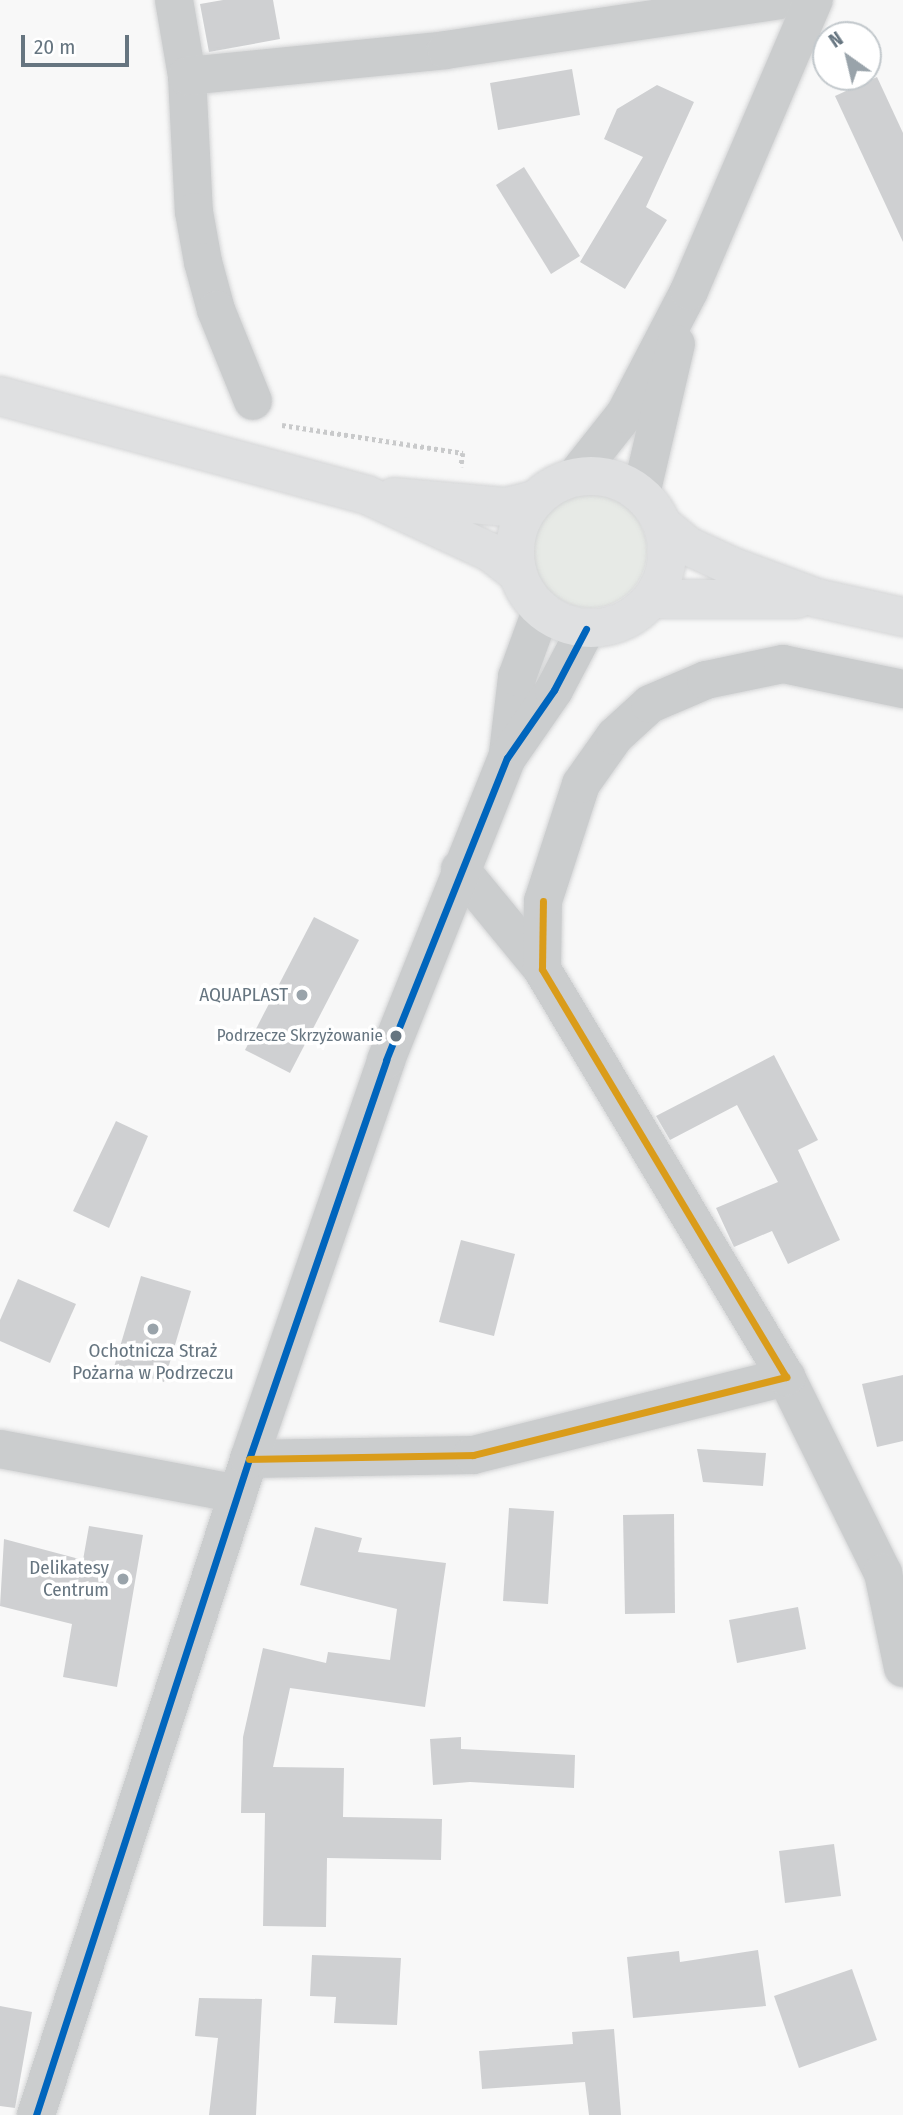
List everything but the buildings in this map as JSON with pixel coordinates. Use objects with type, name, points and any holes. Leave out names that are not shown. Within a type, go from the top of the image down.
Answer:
[{"type":"main road","points":[[0,396],[367,495],[490,552],[516,572],[541,611],[562,623],[586,629],[622,621],[652,599],[664,576],[668,551],[664,526]]},
{"type":"main road","points":[[516,572],[514,546],[520,521],[535,500],[553,485],[575,477],[599,475],[621,481],[641,494],[664,526],[688,546],[731,566],[817,598],[903,617]]},
{"type":"main road","points":[[367,495],[506,507],[535,500]]},
{"type":"main road","points":[[652,599],[817,598]]},
{"type":"street","points":[[174,0],[187,76],[194,212],[203,262],[216,310],[253,401]]},
{"type":"street","points":[[187,76],[446,50],[779,0]]},
{"type":"street","points":[[575,477],[625,414],[688,291],[814,0]]},
{"type":"street","points":[[641,494],[688,291]]},
{"type":"street","points":[[507,758],[517,677],[541,611]]},
{"type":"street","points":[[36,2115],[244,1476],[386,1060],[460,869],[507,758],[554,690],[586,629]]},
{"type":"street","points":[[542,969],[543,901],[581,784],[615,736],[650,704],[706,680],[783,664],[903,689]]},
{"type":"street","points":[[460,869],[542,969],[786,1377],[883,1573],[903,1668]]},
{"type":"street","points":[[0,1449],[244,1476],[473,1455],[786,1377]]},
{"type":"path","points":[[253,401],[262,422],[463,453],[455,502]]},
{"type":"shaded area","points":[[590,494],[612,498],[622,503],[638,519],[643,529],[647,551],[643,573],[638,583],[622,599],[612,604],[590,608],[568,604],[558,599],[542,583],[537,573],[533,551],[537,529],[542,519],[558,503],[568,498]]},
{"type":"transit line","points":[[36,2115],[249,1459],[386,1060],[507,758],[554,690],[586,629]]},
{"type":"transit line","points":[[249,1459],[473,1455],[786,1377],[542,969],[543,901]]},
{"type":"place","name":"AQUAPLAST","points":[[302,995]]},
{"type":"place","name":"Podrzecze Skrzyżowanie","points":[[396,1036]]},
{"type":"place","name":"Ochotnicza Straż Pożarna w Podrzeczu","points":[[153,1329]]},
{"type":"place","name":"Delikatesy Centrum","points":[[123,1579]]}]
